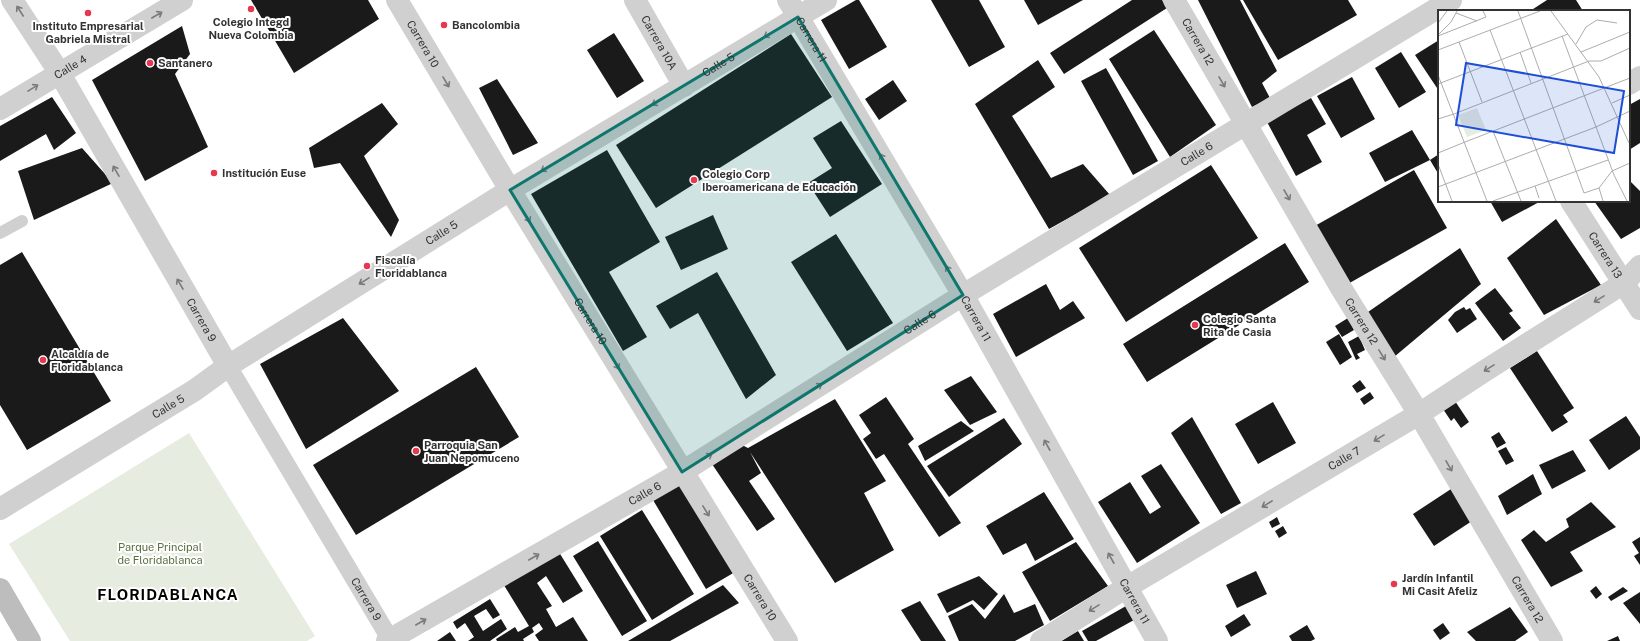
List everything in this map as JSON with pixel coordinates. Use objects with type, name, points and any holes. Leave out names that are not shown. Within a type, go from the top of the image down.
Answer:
[{"type":"main road","points":[[0,589],[30,641]]},
{"type":"street","name":"Carrera 9","points":[[12,0],[59,72],[228,366],[389,640]]},
{"type":"street","name":"Calle 4","points":[[0,109],[59,72],[182,0]]},
{"type":"street","name":"Carrera 10","points":[[397,0],[510,190],[787,641]]},
{"type":"street","name":"Carrera 10A","points":[[635,0],[684,86]]},
{"type":"street","name":"Calle 5","points":[[0,509],[195,390],[228,366],[510,190],[684,86],[793,8],[826,0]]},
{"type":"street","name":"Carrera 12","points":[[1174,0],[1341,288],[1419,414],[1552,641]]},
{"type":"street","name":"Calle 6","points":[[389,640],[682,472],[963,295],[1442,5]]},
{"type":"street","name":"Carrera 11","points":[[793,8],[963,295],[1157,641]]},
{"type":"street","points":[[1630,83],[1640,77]]},
{"type":"street","name":"Carrera 13","points":[[1572,202],[1640,309]]},
{"type":"street","name":"Calle 7","points":[[1041,641],[1127,587],[1419,414],[1624,283],[1640,266]]},
{"type":"lane","points":[[0,233],[22,221]]},
{"type":"highlighted area","points":[[798,17],[963,295],[682,472],[510,190]]},
{"type":"green space","name":"Parque Principal de Floridablanca","points":[[189,433],[315,636],[307,641],[70,641],[9,544]]},
{"type":"building","points":[[251,0],[368,0],[379,19],[294,73]]},
{"type":"building","points":[[856,0],[859,0],[887,47],[849,69],[821,20]]},
{"type":"building","points":[[931,0],[979,0],[1005,47],[969,67]]},
{"type":"building","points":[[1024,0],[1083,0],[1038,25]]},
{"type":"building","points":[[1132,0],[1162,0],[1167,8],[1064,74],[1050,53]]},
{"type":"building","points":[[1198,0],[1240,0],[1277,71],[1262,83],[1270,98],[1252,107]]},
{"type":"building","points":[[1243,0],[1348,0],[1357,15],[1278,60]]},
{"type":"building","points":[[1547,0],[1576,0],[1582,10],[1532,10]]},
{"type":"building","points":[[182,26],[190,54],[175,74],[208,147],[145,181],[92,80]]},
{"type":"building","points":[[1154,30],[1216,125],[1170,157],[1109,59]]},
{"type":"building","points":[[614,33],[644,81],[617,98],[587,50]]},
{"type":"building","points":[[791,34],[832,97],[656,208],[616,145]]},
{"type":"building","points":[[1438,41],[1438,90],[1415,55]]},
{"type":"building","points":[[1401,52],[1426,92],[1399,108],[1375,68]]},
{"type":"building","points":[[1038,60],[1055,87],[1012,116],[1051,178],[1083,164],[1110,195],[1049,229],[975,104]]},
{"type":"building","points":[[1106,68],[1158,161],[1133,175],[1081,81]]},
{"type":"building","points":[[1352,77],[1375,119],[1341,138],[1317,96]]},
{"type":"building","points":[[497,79],[538,143],[513,155],[479,88]]},
{"type":"building","points":[[893,80],[907,101],[879,120],[865,99]]},
{"type":"building","points":[[52,97],[76,133],[54,150],[46,134],[0,161],[0,126]]},
{"type":"building","points":[[1311,98],[1326,124],[1307,135],[1322,162],[1296,176],[1267,122]]},
{"type":"building","points":[[1640,99],[1640,143],[1630,149],[1630,104]]},
{"type":"building","points":[[382,103],[398,124],[364,156],[399,220],[391,237],[340,163],[314,168],[309,148]]},
{"type":"building","points":[[841,121],[882,184],[830,217],[808,183],[832,168],[813,138]]},
{"type":"building","points":[[1412,130],[1430,160],[1385,182],[1369,153]]},
{"type":"building","points":[[82,148],[113,183],[34,220],[18,171]]},
{"type":"building","points":[[607,150],[660,242],[609,272],[647,337],[623,351],[531,194]]},
{"type":"building","points":[[1438,155],[1438,173],[1430,160]]},
{"type":"building","points":[[1211,165],[1258,238],[1126,322],[1079,248]]},
{"type":"building","points":[[1414,170],[1447,228],[1346,285],[1313,227]]},
{"type":"building","points":[[1630,181],[1640,191],[1640,228],[1621,239],[1595,202],[1630,202]]},
{"type":"building","points":[[1491,202],[1539,202],[1502,222]]},
{"type":"building","points":[[713,215],[728,249],[681,270],[665,237]]},
{"type":"building","points":[[1556,219],[1601,285],[1544,315],[1507,258]]},
{"type":"building","points":[[836,234],[893,323],[847,351],[791,262]]},
{"type":"building","points":[[1285,243],[1309,282],[1147,382],[1123,344]]},
{"type":"building","points":[[1460,248],[1481,284],[1394,357],[1368,312]]},
{"type":"building","name":"Alcaldía de Floridablanca","points":[[22,252],[111,401],[27,450],[0,405],[0,265]]},
{"type":"building","points":[[717,272],[776,375],[746,399],[698,313],[670,329],[656,306]]},
{"type":"building","points":[[1046,284],[1060,310],[1073,301],[1085,318],[1016,357],[993,314]]},
{"type":"building","points":[[1495,288],[1513,311],[1509,313],[1521,328],[1503,341],[1475,303]]},
{"type":"building","points":[[1464,307],[1466,310],[1470,308],[1477,319],[1457,333],[1448,320],[1455,312]]},
{"type":"building","points":[[343,318],[399,391],[306,449],[260,364]]},
{"type":"building","points":[[1348,318],[1354,330],[1342,337],[1335,326]]},
{"type":"building","points":[[1339,334],[1352,357],[1340,365],[1326,342]]},
{"type":"building","points":[[1359,336],[1365,350],[1357,354],[1360,358],[1356,360],[1348,342]]},
{"type":"building","points":[[1537,351],[1574,408],[1563,415],[1568,422],[1552,432],[1510,368]]},
{"type":"building","name":"Parroquia San Juan Nepomuceno","points":[[476,367],[519,437],[356,535],[313,465]]},
{"type":"building","points":[[971,376],[997,412],[970,425],[944,390]]},
{"type":"building","points":[[1360,380],[1366,388],[1357,393],[1352,386]]},
{"type":"building","points":[[1370,392],[1374,398],[1364,405],[1360,399]]},
{"type":"building","points":[[886,397],[914,439],[908,444],[961,523],[939,537],[884,454],[876,459],[863,439],[871,433],[859,415]]},
{"type":"building","points":[[835,399],[886,481],[864,493],[894,550],[835,583],[750,452],[761,473],[749,481],[775,519],[757,531],[712,464],[742,445],[748,448]]},
{"type":"building","points":[[1455,401],[1469,422],[1461,428],[1454,418],[1451,421],[1443,409]]},
{"type":"building","points":[[1273,402],[1296,443],[1258,464],[1235,424]]},
{"type":"building","points":[[1626,416],[1640,437],[1640,449],[1609,470],[1589,440]]},
{"type":"building","points":[[1192,417],[1241,503],[1221,514],[1171,433]]},
{"type":"building","points":[[1004,418],[1022,444],[949,497],[927,466]]},
{"type":"building","points":[[961,421],[974,431],[925,461],[918,446]]},
{"type":"building","points":[[1499,432],[1506,443],[1497,448],[1491,437]]},
{"type":"building","points":[[1506,447],[1514,461],[1506,465],[1498,451]]},
{"type":"building","points":[[1573,450],[1586,471],[1552,489],[1539,465]]},
{"type":"building","points":[[1161,464],[1200,523],[1137,563],[1098,502],[1130,482],[1150,514],[1161,507],[1141,476]]},
{"type":"building","points":[[1533,474],[1542,494],[1507,515],[1498,496]]},
{"type":"building","points":[[682,483],[735,572],[706,589],[653,500]]},
{"type":"building","points":[[1451,489],[1472,521],[1434,546],[1413,514]]},
{"type":"building","points":[[1044,492],[1074,539],[1035,561],[1026,543],[1003,555],[986,526]]},
{"type":"building","points":[[1591,502],[1616,527],[1570,552],[1583,571],[1551,587],[1521,540],[1534,530],[1546,542],[1569,527],[1566,519]]},
{"type":"building","points":[[642,510],[694,594],[652,620],[600,536]]},
{"type":"building","points":[[1277,517],[1280,524],[1272,528],[1269,522]]},
{"type":"building","points":[[1283,526],[1287,533],[1279,538],[1275,531]]},
{"type":"building","points":[[1640,537],[1640,565],[1634,556],[1639,553],[1632,542]]},
{"type":"building","points":[[598,541],[647,621],[622,636],[573,556]]},
{"type":"building","points":[[1076,542],[1108,586],[1050,621],[1022,572]]},
{"type":"building","points":[[557,549],[583,591],[563,603],[546,576],[537,583],[552,606],[546,609],[556,627],[573,617],[588,641],[539,641],[535,635],[543,629],[539,623],[532,628],[534,632],[523,639],[524,641],[497,641],[496,639],[515,627],[518,632],[529,626],[502,582]]},
{"type":"building","points":[[1256,571],[1267,594],[1237,608],[1226,585]]},
{"type":"building","points":[[979,576],[998,594],[984,610],[973,600],[947,613],[937,594]]},
{"type":"building","points":[[723,585],[739,603],[670,641],[628,641]]},
{"type":"building","points":[[1596,586],[1602,594],[1596,599],[1590,591]]},
{"type":"building","points":[[1623,587],[1628,591],[1611,601],[1608,597]]},
{"type":"building","points":[[1640,592],[1640,624],[1623,603]]},
{"type":"building","points":[[1004,594],[1014,613],[1035,604],[1044,625],[1015,641],[959,641],[948,616],[972,604],[985,619]]},
{"type":"building","points":[[490,599],[500,615],[493,619],[486,609],[474,616],[483,631],[501,619],[507,629],[490,641],[468,641],[474,637],[465,623],[457,629],[453,622]]},
{"type":"building","points":[[920,601],[946,641],[921,641],[901,610]]},
{"type":"building","points":[[1126,606],[1134,620],[1096,641],[1088,641],[1082,631]]},
{"type":"building","points":[[1510,607],[1528,632],[1515,641],[1476,641],[1467,632]]},
{"type":"building","points":[[1244,614],[1251,625],[1231,637],[1225,626]]},
{"type":"building","points":[[1443,623],[1450,633],[1440,640],[1433,630]]},
{"type":"building","points":[[1307,625],[1315,639],[1311,641],[1292,641],[1289,636]]},
{"type":"building","points":[[1078,631],[1084,641],[1061,641]]},
{"type":"building","points":[[450,632],[456,641],[437,641]]},
{"type":"building","points":[[1618,636],[1620,641],[1607,641]]},
{"type":"place","name":"Colegio Integd Nueva Colombia","points":[[251,9]]},
{"type":"place","name":"Instituto Empresarial Gabriela Mistral","points":[[88,13]]},
{"type":"place","name":"Bancolombia","points":[[444,25]]},
{"type":"place","name":"Santanero","points":[[150,63]]},
{"type":"place","name":"Institución Euse","points":[[214,173]]},
{"type":"place","name":"Colegio Corp Iberoamericana de Educación","points":[[694,180]]},
{"type":"place","name":"Fiscalía Floridablanca","points":[[367,266]]},
{"type":"place","name":"Colegio Santa Rita de Casia","points":[[1195,325]]},
{"type":"place","name":"Alcaldía de Floridablanca","points":[[43,360]]},
{"type":"place","name":"Parroquia San Juan Nepomuceno","points":[[416,451]]},
{"type":"place","name":"Jardín Infantil Mi Casit Afeliz","points":[[1394,584]]},
{"type":"district","name":"FLORIDABLANCA","points":[[168,595]]}]
